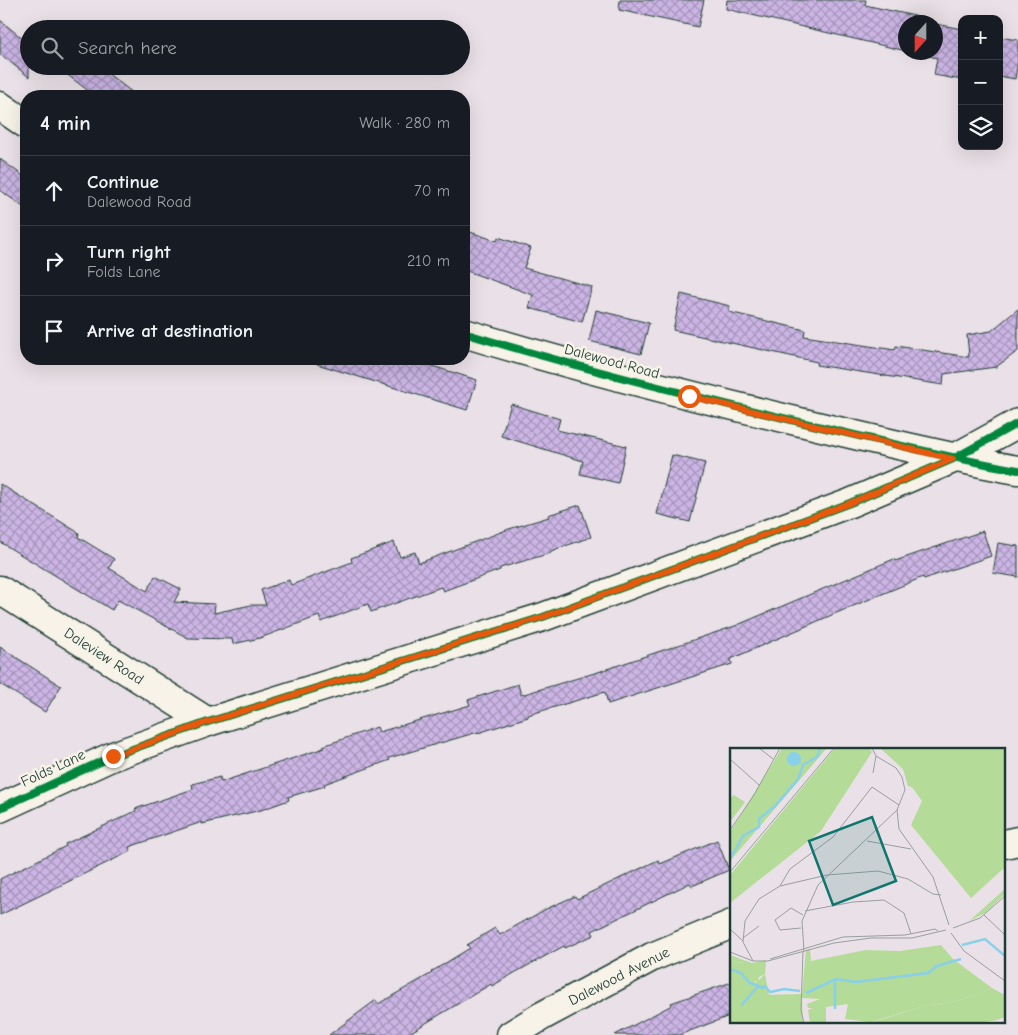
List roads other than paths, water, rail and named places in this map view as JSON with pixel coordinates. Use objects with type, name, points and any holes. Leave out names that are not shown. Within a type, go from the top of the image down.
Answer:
[{"type":"street","points":[[0,106],[20,120]]},
{"type":"street","name":"Dalewood Road","points":[[470,335],[553,360],[689,396],[953,459],[1018,470]]},
{"type":"street","name":"Folds Lane","points":[[0,808],[113,756],[208,722],[543,617],[850,503],[953,459],[1018,423]]},
{"type":"street","name":"Daleview Road","points":[[0,590],[208,722]]},
{"type":"street","name":"Dalewood Avenue","points":[[511,1035],[542,1016],[652,957],[730,925]]}]
